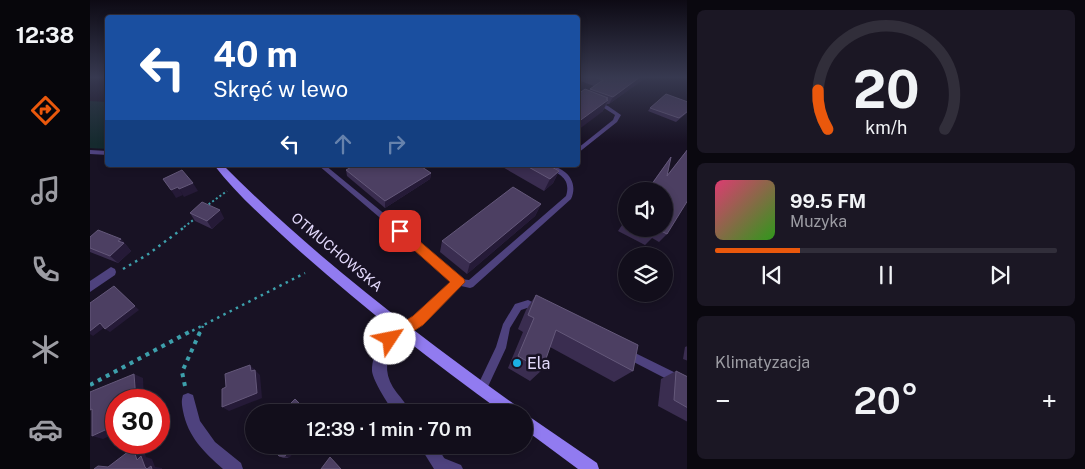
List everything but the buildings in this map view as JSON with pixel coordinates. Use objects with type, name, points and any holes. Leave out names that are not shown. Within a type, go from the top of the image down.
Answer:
[{"type":"main road","name":"OTMUCHOWSKA","points":[[220,167],[292,239],[403,330],[502,404]]},
{"type":"main road","points":[[533,427],[591,469]]},
{"type":"street","points":[[90,152],[105,153]]},
{"type":"street","points":[[90,287],[111,272]]},
{"type":"street","points":[[396,404],[390,396],[379,372],[383,352],[390,339],[403,330]]},
{"type":"street","points":[[188,400],[193,424],[210,447],[235,469]]},
{"type":"street","points":[[433,454],[442,466]]},
{"type":"lane","points":[[580,149],[615,121],[618,115],[606,107],[585,99]]},
{"type":"lane","points":[[323,167],[459,282],[470,284],[569,197],[572,190],[570,182],[555,167]]},
{"type":"lane","points":[[403,330],[418,320],[459,282]]},
{"type":"lane","points":[[481,389],[501,348],[506,327],[518,307],[528,304],[546,313]]},
{"type":"lane","points":[[617,349],[687,384]]},
{"type":"lane","points":[[442,466],[457,469]]},
{"type":"path","points":[[202,210],[220,195],[237,186]]},
{"type":"path","points":[[111,272],[135,264],[197,217],[196,215]]},
{"type":"path","points":[[90,386],[129,363],[305,273]]},
{"type":"path","points":[[188,400],[182,372],[204,325]]},
{"type":"green space","points":[[90,101],[105,102],[105,149],[90,148]]},
{"type":"place","name":"Ela","points":[[517,363]]},
{"type":"route","points":[[390,339],[418,320],[459,282],[400,231]]}]
